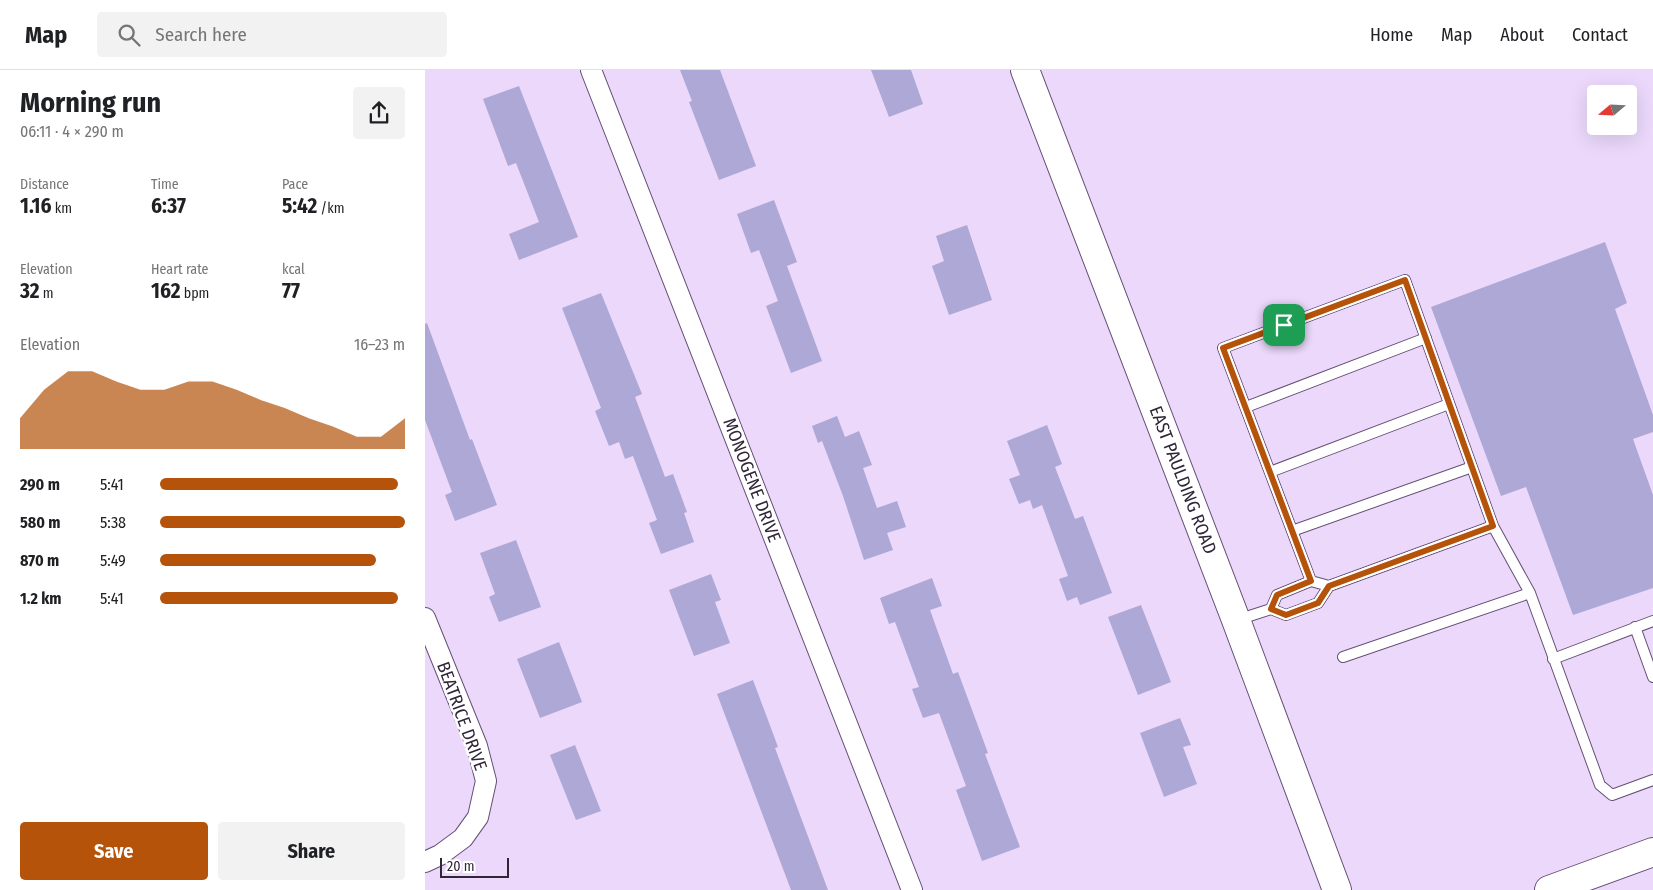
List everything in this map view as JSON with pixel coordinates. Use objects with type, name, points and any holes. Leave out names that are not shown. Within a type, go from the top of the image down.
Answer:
[{"type":"main road","name":"EAST PAULDING ROAD","points":[[1025,70],[1237,620],[1337,890]]},
{"type":"main road","points":[[1549,890],[1653,852]]},
{"type":"street","name":"MONOGENE DRIVE","points":[[591,70],[912,890]]},
{"type":"street","name":"BEATRICE DRIVE","points":[[425,618],[477,746],[486,781],[478,817],[463,838],[440,855],[425,862]]},
{"type":"lane","points":[[1311,581],[1223,348],[1405,280],[1493,526],[1530,593],[1600,785],[1611,795],[1653,780]]},
{"type":"lane","points":[[1245,407],[1426,338]]},
{"type":"lane","points":[[1270,472],[1449,404]]},
{"type":"lane","points":[[1292,531],[1471,466]]},
{"type":"lane","points":[[1271,609],[1277,595],[1311,581],[1329,586],[1493,526]]},
{"type":"lane","points":[[1237,620],[1271,609],[1286,615],[1318,603],[1329,586]]},
{"type":"lane","points":[[1343,656],[1530,593]]},
{"type":"lane","points":[[1553,659],[1653,621]]},
{"type":"lane","points":[[1635,627],[1653,677]]},
{"type":"building","points":[[680,70],[720,70],[756,166],[719,180],[689,102],[692,101]]},
{"type":"building","points":[[871,70],[911,70],[923,104],[889,117]]},
{"type":"building","points":[[519,86],[578,237],[519,260],[509,234],[539,222],[516,163],[508,166],[483,99]]},
{"type":"building","points":[[774,200],[797,262],[787,266],[822,361],[791,373],[766,306],[778,301],[759,250],[751,253],[737,214]]},
{"type":"building","points":[[967,225],[992,300],[949,315],[932,266],[944,261],[936,236]]},
{"type":"building","points":[[1605,242],[1627,303],[1615,309],[1653,415],[1653,432],[1633,439],[1653,495],[1653,588],[1573,615],[1526,487],[1501,496],[1431,307]]},
{"type":"building","points":[[601,293],[642,394],[635,397],[665,477],[673,474],[687,512],[684,513],[694,542],[661,554],[649,523],[657,520],[633,456],[625,459],[619,442],[609,446],[595,411],[601,408],[562,308]]},
{"type":"building","points":[[427,323],[470,440],[472,439],[497,505],[455,521],[445,495],[452,492],[425,420],[425,324]]},
{"type":"building","points":[[837,416],[845,437],[859,431],[872,465],[863,468],[877,508],[897,501],[906,527],[887,533],[893,550],[864,560],[822,441],[818,443],[812,426]]},
{"type":"building","points":[[1047,425],[1062,464],[1055,467],[1075,519],[1083,516],[1112,593],[1080,605],[1077,597],[1067,601],[1059,579],[1068,576],[1042,505],[1033,509],[1030,500],[1019,504],[1009,479],[1020,475],[1007,441]]},
{"type":"building","points":[[516,540],[541,607],[499,622],[489,597],[495,594],[480,553]]},
{"type":"building","points":[[711,574],[721,600],[715,602],[730,643],[694,656],[669,590]]},
{"type":"building","points":[[932,578],[942,606],[930,610],[953,674],[958,672],[988,753],[985,754],[1020,847],[982,861],[956,790],[966,786],[939,713],[923,718],[912,689],[919,687],[895,622],[889,624],[880,598]]},
{"type":"building","points":[[1141,605],[1171,682],[1138,695],[1108,617]]},
{"type":"building","points":[[559,642],[582,702],[540,718],[517,659]]},
{"type":"building","points":[[753,680],[778,747],[775,748],[828,890],[791,890],[717,694]]},
{"type":"building","points":[[1180,718],[1191,745],[1183,747],[1197,784],[1164,797],[1140,733]]},
{"type":"building","points":[[575,745],[601,811],[576,820],[550,755]]},
{"type":"route","points":[[1405,280],[1493,526],[1329,586],[1318,603],[1286,615],[1271,609],[1277,595],[1311,581],[1223,348],[1284,325],[1405,280]]}]
